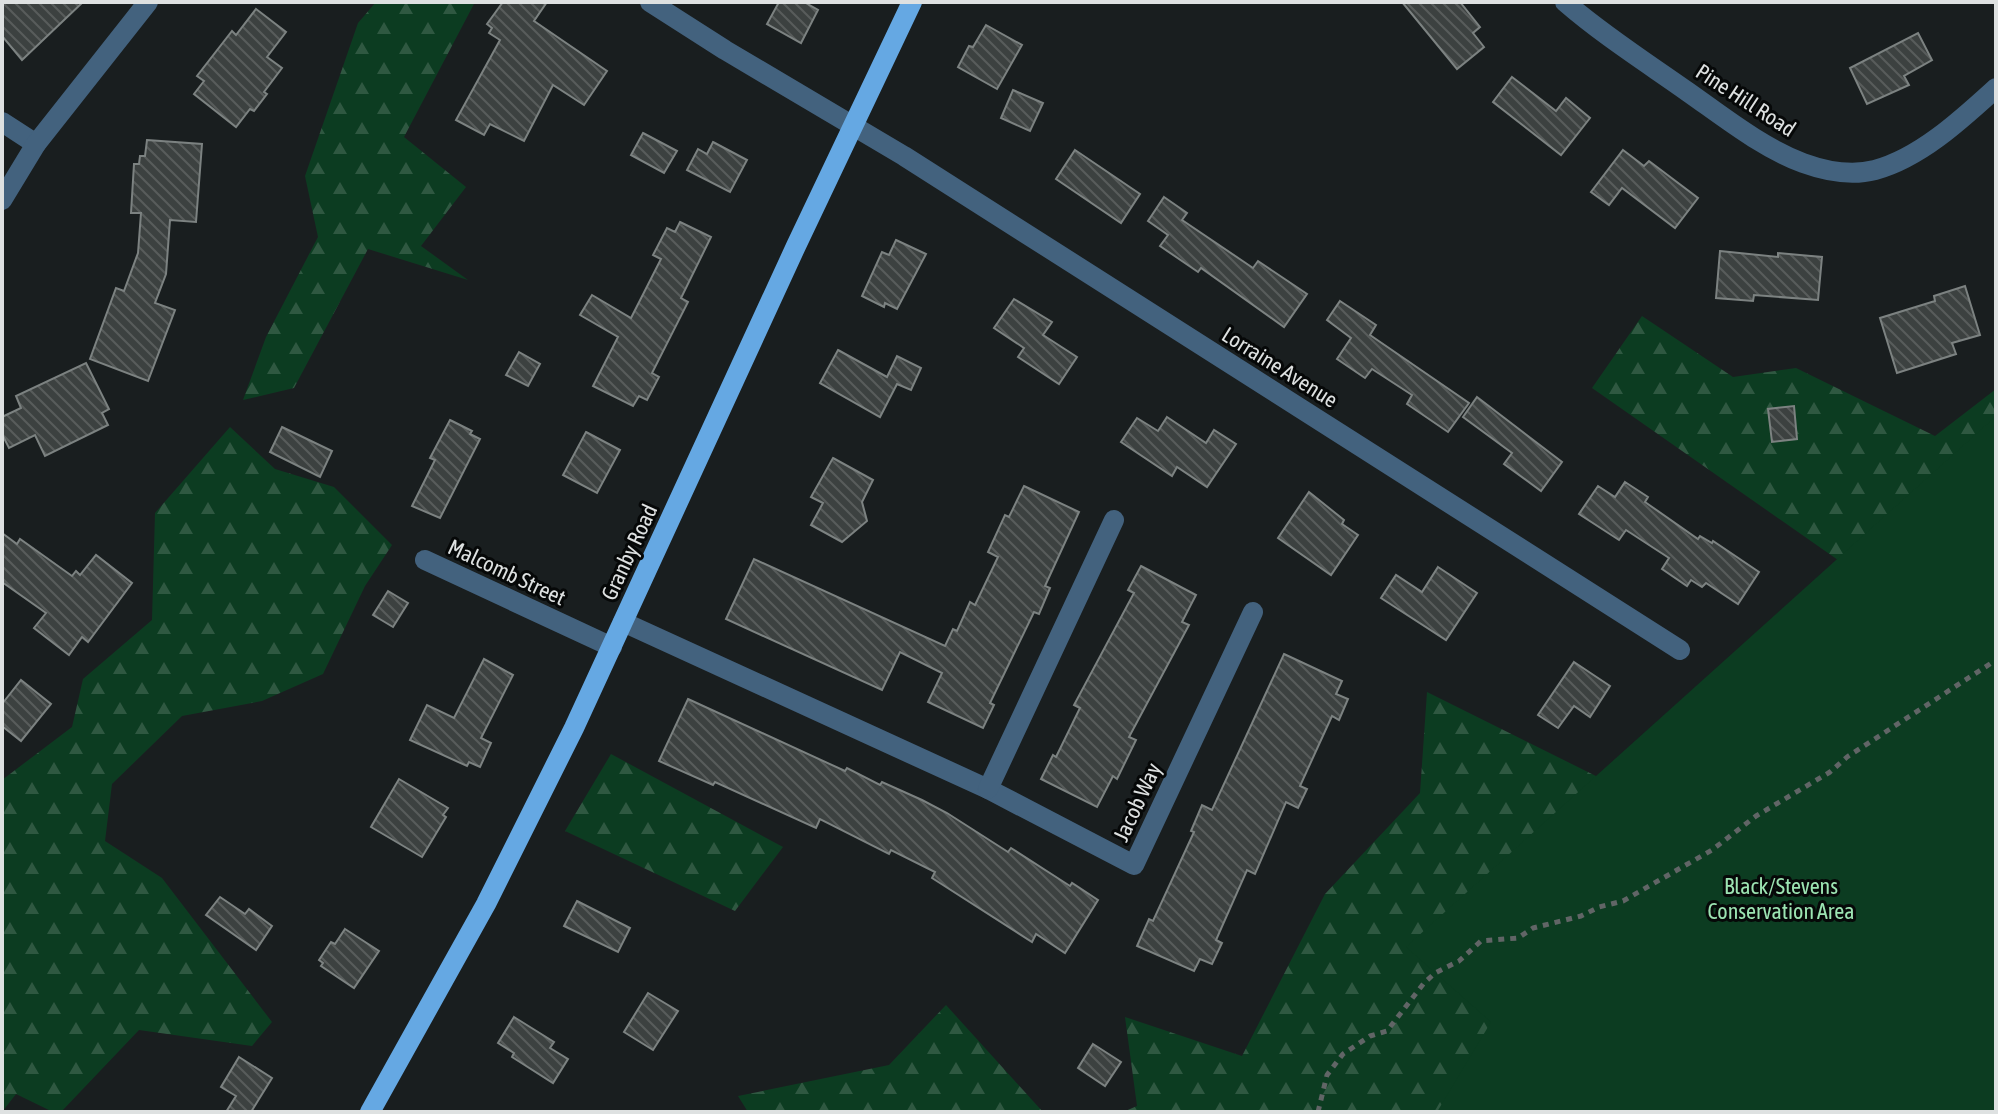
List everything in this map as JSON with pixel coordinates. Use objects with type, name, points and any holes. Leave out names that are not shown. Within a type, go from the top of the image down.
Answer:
[{"type":"main road","name":"Granby Road","points":[[370,1112],[486,904],[612,647],[912,2]]},
{"type":"street","points":[[2,200],[36,144],[148,2]]},
{"type":"street","name":"Lorraine Avenue","points":[[650,2],[904,156],[1680,650]]},
{"type":"street","name":"Pine Hill Road","points":[[1565,2],[1742,130],[1799,162],[1818,168],[1864,172],[1898,162],[1974,108],[1996,88]]},
{"type":"street","points":[[2,122],[36,144]]},
{"type":"street","points":[[988,789],[1114,520]]},
{"type":"street","name":"Malcomb Street","points":[[425,560],[612,647]]},
{"type":"street","name":"Jacob Way","points":[[623,622],[988,789],[1134,865],[1253,612]]},
{"type":"path","points":[[1318,1112],[1327,1075],[1343,1054],[1370,1036],[1387,1031],[1424,983],[1435,973],[1459,961],[1481,941],[1518,938],[1533,928],[1623,901],[1712,850],[1756,816],[1830,772],[1847,757],[1996,660]]},
{"type":"green space","points":[[376,2],[475,2],[404,137],[466,187],[421,246],[468,280],[368,249],[294,388],[243,400],[266,337],[318,237],[305,176],[358,23]]},
{"type":"green space","name":"Black/Stevens Conservation Area","points":[[1642,316],[1733,377],[1796,368],[1935,436],[1996,389],[1996,1112],[1123,1112],[1137,1106],[1125,1017],[1242,1056],[1325,894],[1420,793],[1427,692],[1608,782],[1848,567],[1592,388]]},
{"type":"green space","name":"Black/Stevens Conservation Area","points":[[1996,416],[1996,1112],[1437,1112],[1491,1022],[1406,947]]},
{"type":"green space","points":[[230,427],[275,469],[334,487],[392,545],[365,586],[323,674],[262,701],[182,716],[112,784],[105,841],[162,878],[272,1022],[252,1046],[139,1030],[61,1112],[53,1112],[16,1094],[2,1112],[2,780],[72,727],[83,679],[152,620],[155,513]]},
{"type":"green space","points":[[611,754],[783,847],[735,911],[565,831]]},
{"type":"green space","points":[[946,1005],[1043,1112],[748,1112],[738,1096],[889,1065]]},
{"type":"building","points":[[2,2],[83,2],[22,60],[2,36]]},
{"type":"building","points":[[503,2],[547,2],[534,21],[607,71],[584,105],[553,85],[524,141],[490,124],[484,135],[456,120],[500,40],[489,33],[492,28],[487,24]]},
{"type":"building","points":[[779,2],[804,2],[818,10],[801,43],[767,24]]},
{"type":"building","points":[[1402,2],[1460,2],[1480,27],[1473,33],[1484,47],[1457,69]]},
{"type":"building","points":[[256,9],[286,32],[267,57],[282,68],[254,111],[250,109],[236,127],[194,94],[204,81],[197,76],[232,31],[236,35]]},
{"type":"building","points":[[986,25],[1022,45],[997,89],[958,67],[969,46],[973,47]]},
{"type":"building","points":[[1918,33],[1932,60],[1904,76],[1909,85],[1867,104],[1850,68]]},
{"type":"building","points":[[1512,77],[1556,111],[1566,98],[1590,118],[1561,155],[1493,102]]},
{"type":"building","points":[[1013,90],[1043,103],[1030,131],[1001,118]]},
{"type":"building","points":[[643,133],[677,151],[664,173],[631,155]]},
{"type":"building","points":[[147,140],[202,144],[196,222],[170,220],[166,274],[155,303],[175,310],[148,381],[90,359],[116,288],[124,291],[138,253],[141,213],[131,213],[134,164],[139,164],[140,156],[145,156]]},
{"type":"building","points":[[713,142],[747,160],[730,192],[687,170],[698,149],[707,154]]},
{"type":"building","points":[[1075,150],[1140,194],[1121,223],[1056,179]]},
{"type":"building","points":[[1623,150],[1644,166],[1649,161],[1698,198],[1675,228],[1622,188],[1609,205],[1591,192]]},
{"type":"building","points":[[1164,197],[1187,213],[1182,220],[1253,268],[1258,261],[1307,294],[1284,327],[1201,268],[1198,272],[1160,246],[1168,235],[1148,221]]},
{"type":"building","points":[[680,222],[711,237],[681,298],[688,302],[652,373],[659,377],[647,400],[639,396],[633,406],[593,386],[618,337],[580,315],[592,295],[631,318],[661,259],[653,255],[667,228],[675,232]]},
{"type":"building","points":[[896,240],[926,254],[897,309],[885,303],[884,307],[862,296],[882,252],[889,255]]},
{"type":"building","points":[[1720,251],[1778,257],[1778,253],[1822,257],[1818,300],[1754,295],[1753,301],[1716,298]]},
{"type":"building","points":[[1965,286],[1980,335],[1952,343],[1956,354],[1897,373],[1880,318],[1935,301],[1934,296]]},
{"type":"building","points":[[1014,299],[1052,322],[1043,335],[1077,357],[1059,384],[1018,357],[1024,348],[994,328]]},
{"type":"building","points":[[1340,301],[1376,325],[1370,335],[1469,403],[1448,432],[1407,404],[1412,395],[1372,369],[1365,378],[1337,359],[1351,338],[1327,320]]},
{"type":"building","points":[[838,350],[887,377],[897,356],[921,368],[911,390],[897,384],[880,417],[820,383]]},
{"type":"building","points":[[519,352],[540,364],[528,386],[506,375]]},
{"type":"building","points":[[86,363],[109,409],[102,413],[108,425],[45,456],[35,435],[9,448],[2,434],[2,417],[21,408],[16,396]]},
{"type":"building","points":[[1477,397],[1562,462],[1541,491],[1504,464],[1512,453],[1463,417]]},
{"type":"building","points":[[1794,406],[1797,439],[1772,442],[1768,409]]},
{"type":"building","points":[[1167,417],[1206,443],[1214,430],[1236,444],[1207,487],[1177,467],[1172,476],[1121,442],[1137,418],[1158,431]]},
{"type":"building","points":[[450,420],[472,431],[470,434],[480,439],[440,518],[412,506],[435,460],[430,458]]},
{"type":"building","points":[[282,427],[332,451],[320,477],[270,452]]},
{"type":"building","points":[[586,432],[620,450],[597,493],[563,475]]},
{"type":"building","points":[[833,458],[873,480],[862,502],[867,521],[842,542],[811,525],[823,503],[811,497]]},
{"type":"building","points":[[1625,482],[1648,497],[1645,502],[1698,539],[1700,536],[1713,541],[1759,572],[1738,604],[1706,583],[1702,587],[1691,580],[1687,586],[1662,569],[1669,558],[1626,530],[1619,540],[1579,514],[1598,486],[1615,497]]},
{"type":"building","points":[[1024,486],[1079,512],[1045,586],[1050,588],[1039,614],[1034,612],[990,703],[994,705],[983,728],[928,702],[942,673],[900,652],[882,690],[726,619],[754,559],[945,646],[953,629],[957,631],[970,602],[975,605],[998,557],[988,552],[1005,515],[1009,517]]},
{"type":"building","points":[[1309,492],[1358,535],[1331,575],[1278,538]]},
{"type":"building","points":[[2,533],[17,544],[20,539],[72,576],[76,571],[80,575],[96,555],[132,583],[88,642],[82,637],[69,655],[34,628],[46,613],[2,582]]},
{"type":"building","points":[[1141,566],[1196,595],[1182,622],[1189,625],[1129,737],[1136,740],[1117,779],[1113,776],[1097,807],[1041,779],[1053,755],[1056,757],[1080,708],[1074,705],[1134,593],[1128,590]]},
{"type":"building","points":[[1438,567],[1477,593],[1446,640],[1381,598],[1396,575],[1422,592]]},
{"type":"building","points":[[388,591],[408,603],[393,627],[373,615]]},
{"type":"building","points":[[1284,654],[1342,681],[1336,694],[1348,699],[1339,720],[1332,716],[1300,786],[1307,789],[1298,808],[1286,802],[1255,874],[1247,870],[1216,940],[1222,943],[1212,964],[1200,959],[1194,971],[1137,946],[1149,919],[1153,921],[1194,832],[1191,831],[1202,805],[1212,810]]},
{"type":"building","points":[[484,659],[513,675],[481,738],[491,743],[480,767],[469,762],[467,766],[410,740],[427,705],[454,718]]},
{"type":"building","points":[[1574,662],[1610,686],[1590,717],[1574,706],[1558,728],[1538,715]]},
{"type":"building","points":[[21,680],[51,704],[21,741],[2,726],[2,704]]},
{"type":"building","points":[[688,699],[845,771],[847,768],[880,785],[882,782],[922,800],[1008,852],[1011,848],[1098,900],[1065,953],[1036,934],[1032,942],[932,878],[935,872],[891,850],[889,854],[820,819],[816,828],[715,782],[713,785],[659,761]]},
{"type":"building","points":[[399,779],[448,808],[443,815],[446,817],[422,857],[371,827]]},
{"type":"building","points":[[220,897],[245,914],[249,909],[272,926],[256,950],[206,915]]},
{"type":"building","points":[[577,901],[630,928],[618,952],[564,926]]},
{"type":"building","points":[[345,929],[379,951],[354,988],[321,966],[323,963],[319,960]]},
{"type":"building","points":[[648,993],[678,1011],[653,1050],[624,1032]]},
{"type":"building","points":[[514,1017],[554,1042],[550,1048],[568,1059],[553,1083],[512,1057],[514,1053],[498,1043]]},
{"type":"building","points":[[1093,1044],[1121,1062],[1105,1086],[1078,1068]]},
{"type":"building","points":[[239,1057],[272,1078],[251,1112],[226,1112],[236,1096],[221,1087]]}]
